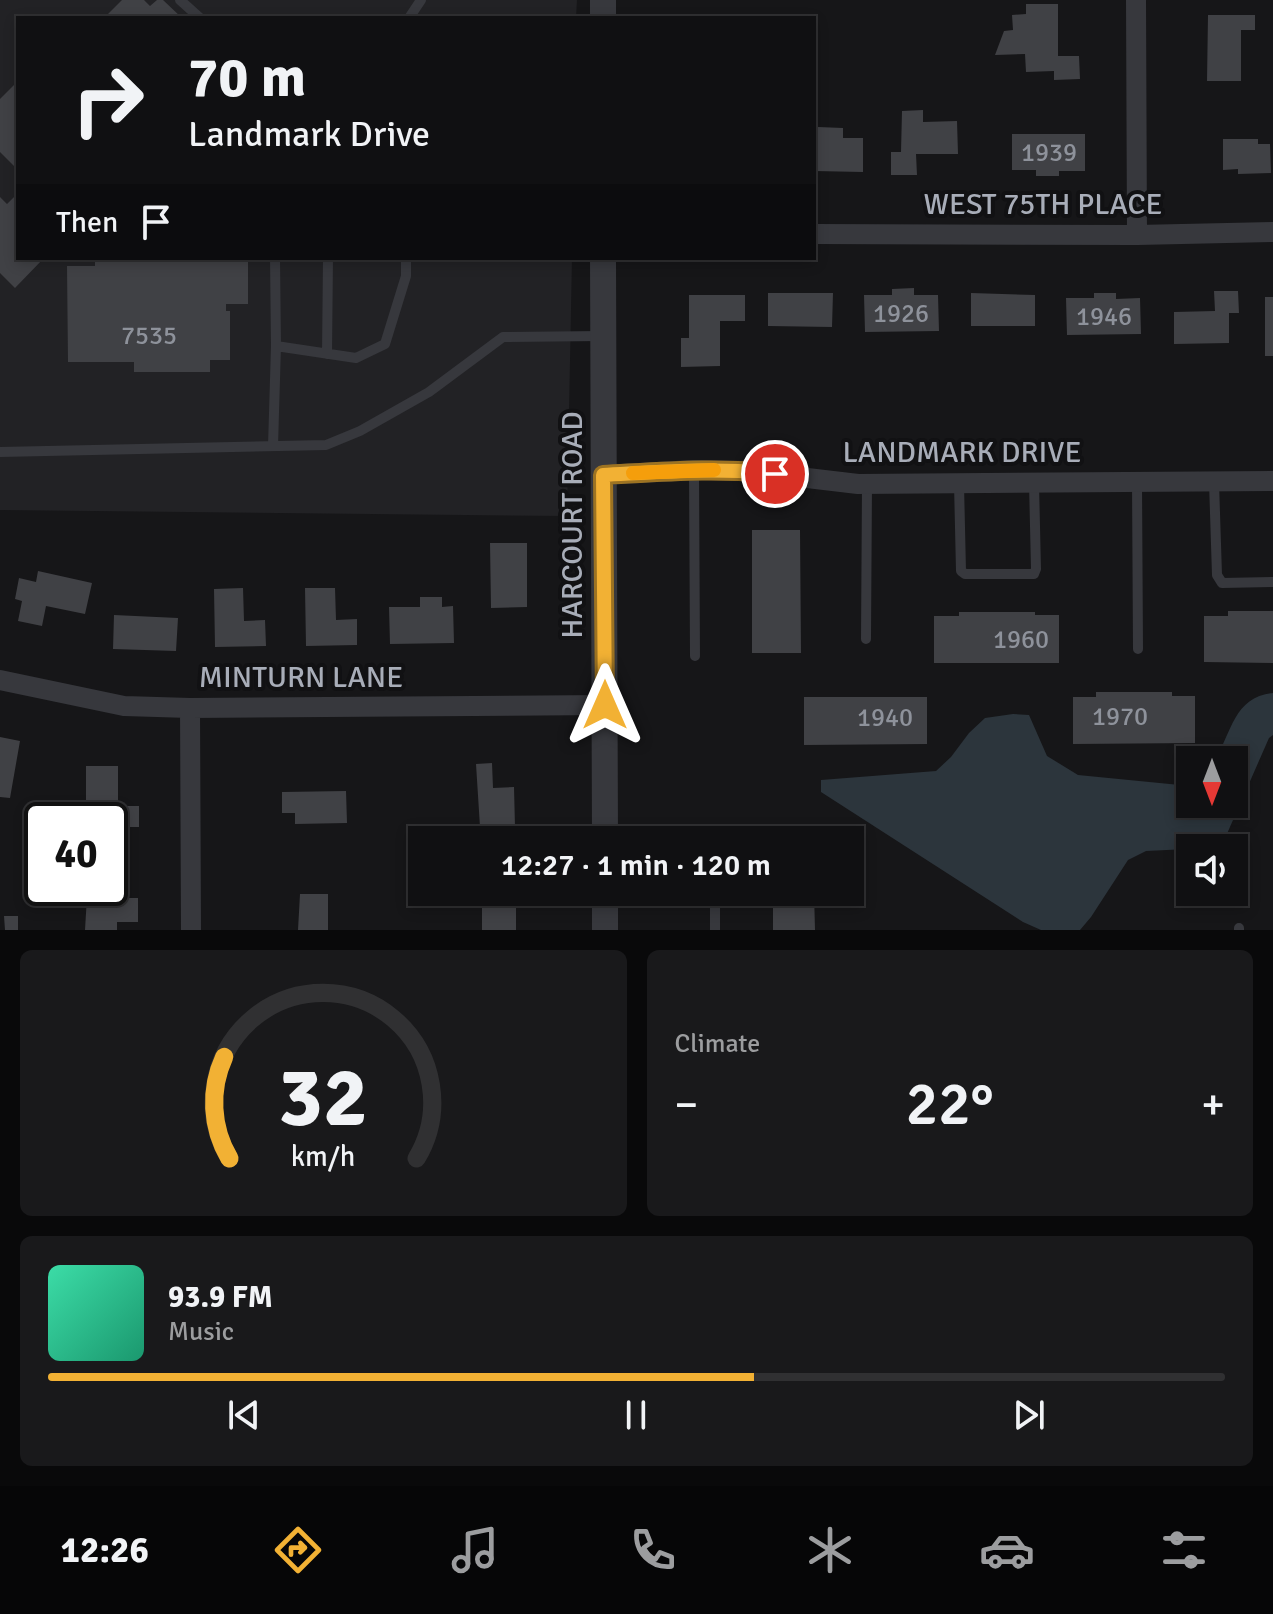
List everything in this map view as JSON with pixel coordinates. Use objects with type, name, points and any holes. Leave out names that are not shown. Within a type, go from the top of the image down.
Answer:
[{"type":"street","points":[[1136,0],[1137,235]]},
{"type":"street","name":"WEST 75TH PLACE","points":[[816,234],[1137,235],[1273,232]]},
{"type":"street","name":"HARCOURT ROAD","points":[[603,260],[605,826]]},
{"type":"street","name":"LANDMARK DRIVE","points":[[603,475],[694,470],[748,471],[867,484],[1273,481]]},
{"type":"street","name":"MINTURN LANE","points":[[0,680],[124,706],[605,705]]},
{"type":"street","points":[[190,708],[191,930]]},
{"type":"street","points":[[605,906],[605,930]]},
{"type":"lane","points":[[180,0],[198,16]]},
{"type":"lane","points":[[273,446],[275,260]]},
{"type":"lane","points":[[327,354],[328,260]]},
{"type":"lane","points":[[276,346],[356,358],[385,344],[406,276],[406,260]]},
{"type":"lane","points":[[0,452],[326,445],[360,431],[429,392],[503,337],[603,336]]},
{"type":"lane","points":[[694,470],[695,656]]},
{"type":"lane","points":[[1137,482],[1138,649]]},
{"type":"lane","points":[[1214,482],[1217,575],[1222,583],[1273,582]]},
{"type":"lane","points":[[959,484],[961,571],[965,574],[1034,574],[1034,483]]},
{"type":"lane","points":[[866,639],[867,484]]},
{"type":"lane","points":[[715,906],[715,930]]},
{"type":"shaded area","points":[[0,0],[577,0],[576,16],[16,16],[16,260],[572,260],[567,516],[0,510]]},
{"type":"shaded area","points":[[1273,693],[1273,735],[1248,786],[1248,746],[1222,746],[1242,709],[1260,696]]},
{"type":"shaded area","points":[[1013,714],[1029,715],[1047,756],[1078,775],[1176,785],[1176,818],[1234,818],[1227,834],[1176,834],[1176,850],[1146,851],[1128,860],[1080,930],[1041,930],[1023,922],[821,792],[821,780],[936,771],[985,718]]},
{"type":"building","points":[[122,0],[144,0],[150,6],[157,0],[163,0],[180,16],[106,16]]},
{"type":"building","points":[[1026,4],[1058,4],[1058,56],[1079,56],[1080,79],[1054,80],[1054,71],[1026,72],[1025,54],[995,55],[1004,31],[1013,30],[1012,15],[1026,14]]},
{"type":"building","points":[[1208,15],[1255,15],[1255,30],[1241,30],[1241,81],[1207,81]]},
{"type":"building","points":[[16,83],[16,168],[0,152],[0,99]]},
{"type":"building","points":[[923,110],[923,122],[957,121],[958,154],[916,154],[917,175],[891,175],[891,152],[901,152],[902,111]]},
{"type":"building","points":[[818,127],[843,128],[843,138],[863,138],[863,172],[816,171]]},
{"type":"building","points":[[1012,134],[1085,134],[1085,171],[1059,171],[1059,176],[1036,176],[1036,170],[1012,170]]},
{"type":"building","points":[[1223,139],[1258,139],[1258,144],[1270,144],[1271,173],[1238,174],[1238,169],[1223,170]]},
{"type":"building","points":[[16,195],[16,260],[42,260],[15,288],[0,273],[0,197],[7,204]]},
{"type":"building","points":[[95,260],[248,260],[248,304],[226,304],[226,311],[230,311],[230,360],[210,360],[210,372],[134,372],[134,362],[68,362],[67,266],[95,266]]},
{"type":"building","points":[[914,288],[914,295],[938,295],[939,331],[865,332],[864,295],[892,295],[892,289]]},
{"type":"building","points":[[1214,291],[1238,291],[1239,313],[1229,313],[1229,343],[1174,344],[1174,312],[1215,311]]},
{"type":"building","points":[[768,293],[833,293],[832,327],[768,326]]},
{"type":"building","points":[[971,293],[1035,295],[1035,326],[971,326]]},
{"type":"building","points":[[1094,293],[1116,293],[1116,299],[1140,298],[1141,334],[1067,335],[1066,298],[1094,298]]},
{"type":"building","points":[[689,295],[745,295],[745,321],[720,321],[720,366],[681,367],[681,338],[689,338]]},
{"type":"building","points":[[1265,297],[1273,297],[1273,356],[1265,356]]},
{"type":"building","points":[[752,530],[800,530],[801,653],[752,653]]},
{"type":"building","points":[[490,543],[527,543],[527,607],[491,608]]},
{"type":"building","points":[[38,571],[92,583],[85,614],[46,606],[42,626],[18,621],[22,601],[15,599],[19,578],[36,582]]},
{"type":"building","points":[[243,588],[244,621],[265,620],[266,646],[215,647],[214,589]]},
{"type":"building","points":[[305,588],[335,588],[336,620],[357,619],[357,645],[306,646]]},
{"type":"building","points":[[420,597],[442,597],[442,607],[453,606],[454,643],[390,644],[389,607],[420,607]]},
{"type":"building","points":[[1228,611],[1273,611],[1273,663],[1204,662],[1204,616],[1228,616]]},
{"type":"building","points":[[959,612],[1059,615],[1059,663],[934,663],[934,616],[959,616]]},
{"type":"building","points":[[114,615],[178,618],[176,651],[113,649]]},
{"type":"building","points":[[1096,692],[1172,692],[1172,696],[1195,696],[1195,743],[1073,744],[1073,697],[1096,697]]},
{"type":"building","points":[[804,697],[927,697],[927,744],[804,745]]},
{"type":"building","points":[[0,737],[20,741],[10,798],[0,797]]},
{"type":"building","points":[[492,763],[493,788],[514,787],[515,826],[480,826],[476,764]]},
{"type":"building","points":[[86,766],[118,766],[118,802],[86,802]]},
{"type":"building","points":[[346,791],[347,823],[295,824],[295,813],[282,813],[282,792]]},
{"type":"building","points":[[128,806],[139,806],[139,827],[128,827]]},
{"type":"building","points":[[300,894],[328,894],[328,930],[298,930]]},
{"type":"building","points":[[128,898],[138,898],[138,922],[117,922],[117,930],[85,930],[86,906],[117,908],[128,906]]},
{"type":"building","points":[[482,906],[516,906],[516,930],[482,930]]},
{"type":"building","points":[[773,906],[814,906],[815,930],[773,930]]},
{"type":"building","points":[[4,916],[18,916],[18,930],[5,930]]},
{"type":"slow traffic","points":[[633,473],[714,470]]},
{"type":"route","points":[[605,705],[603,475],[694,470],[775,474]]}]
